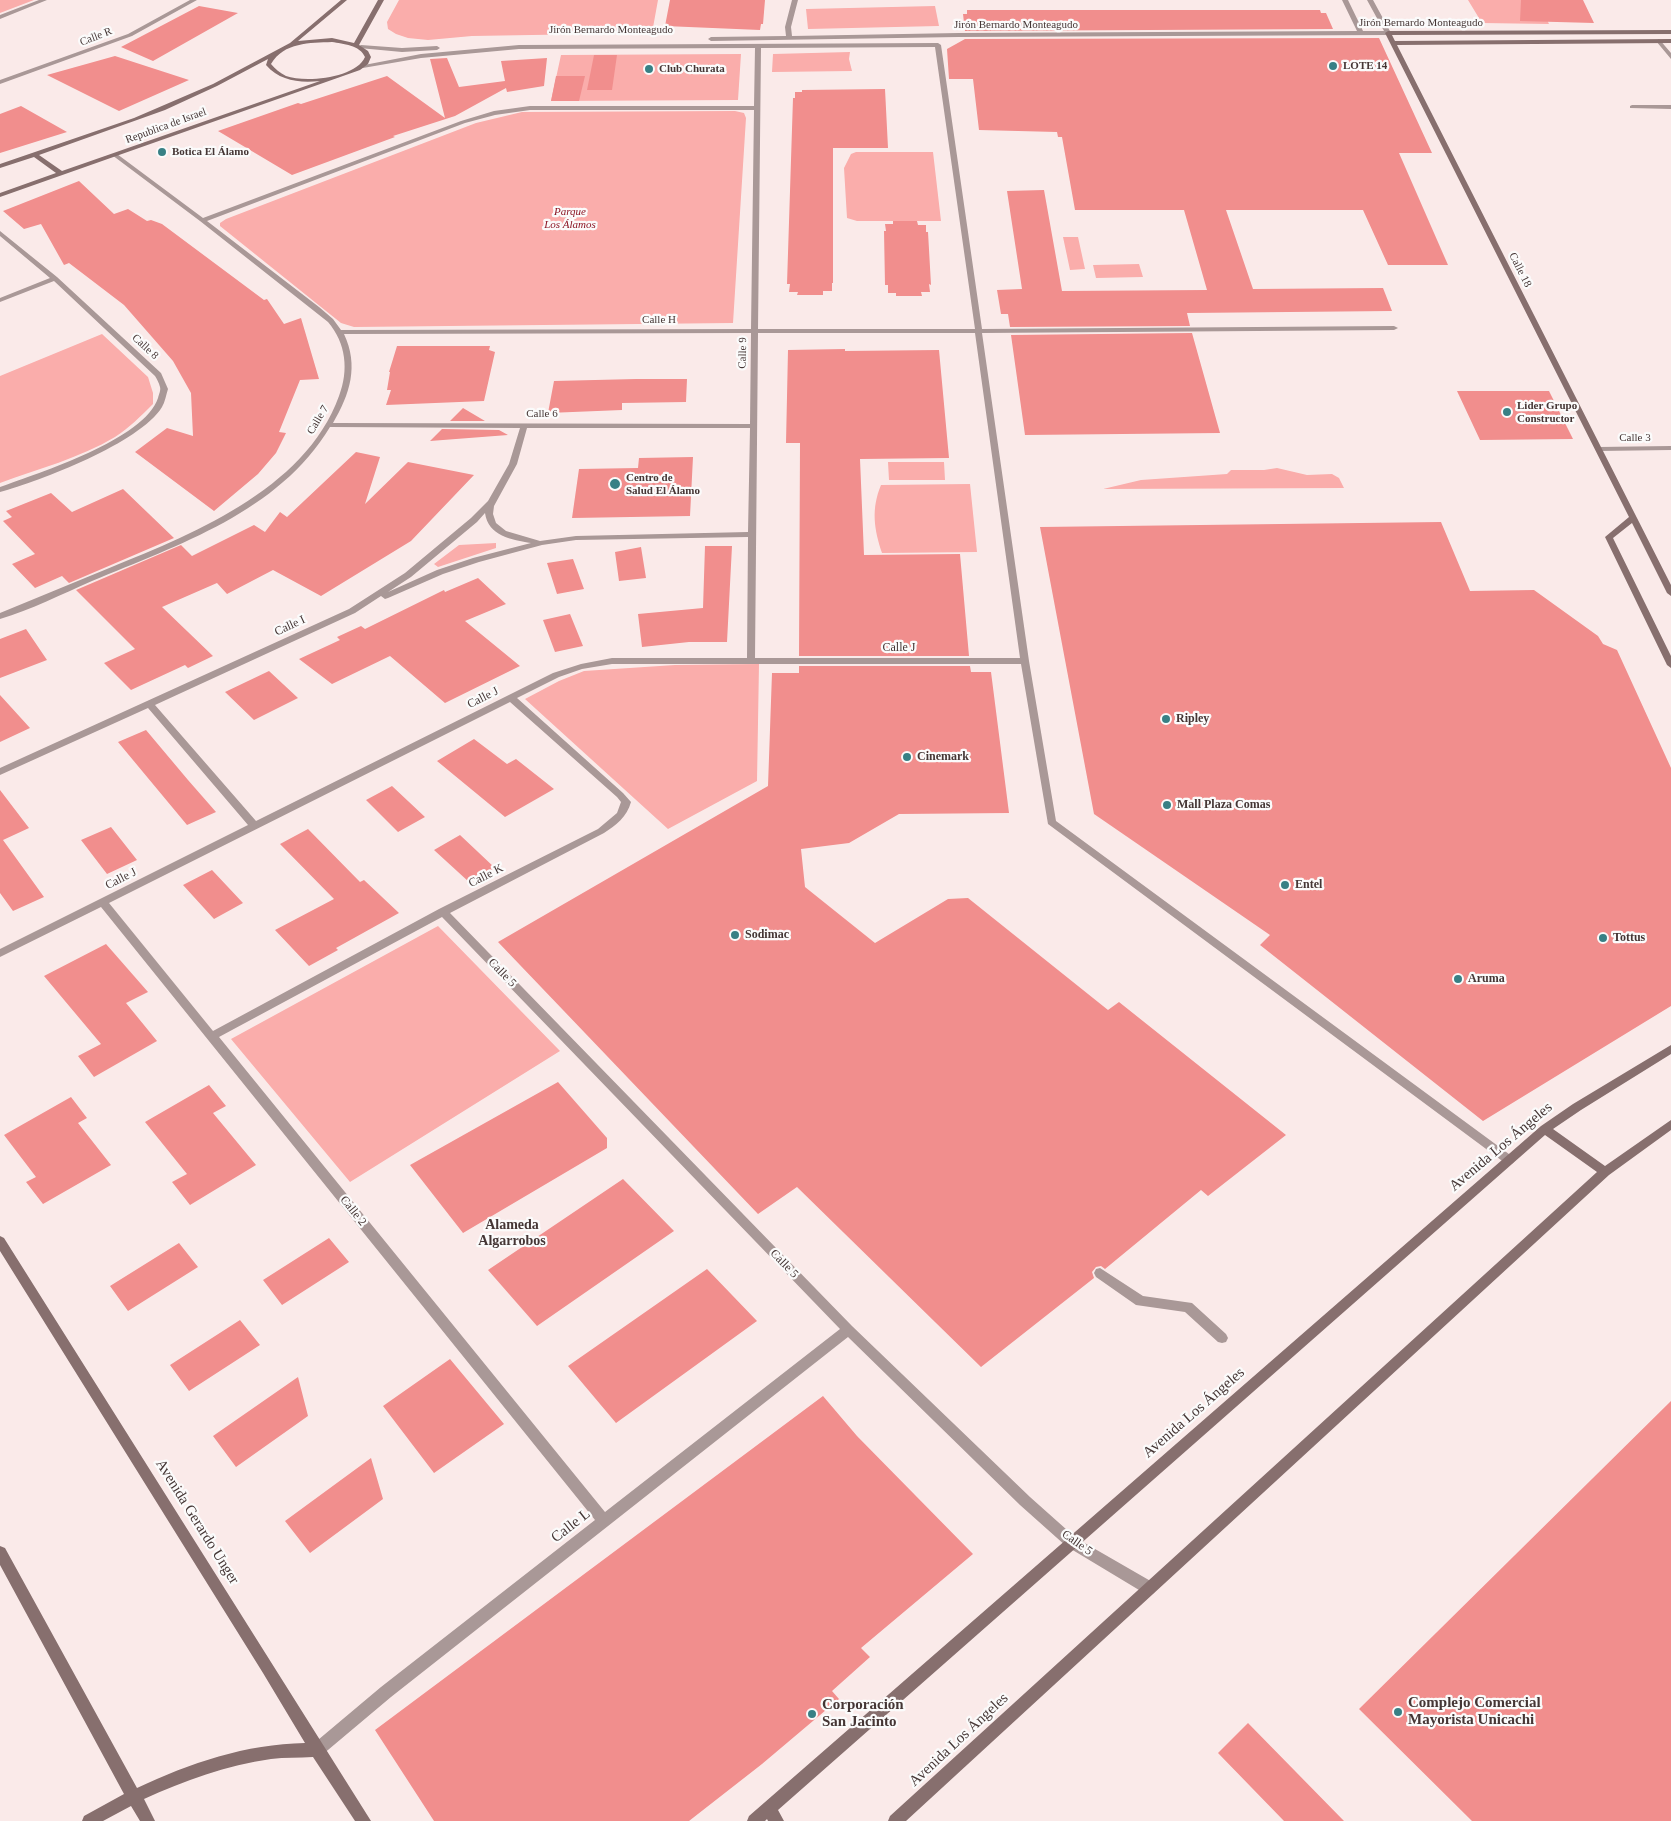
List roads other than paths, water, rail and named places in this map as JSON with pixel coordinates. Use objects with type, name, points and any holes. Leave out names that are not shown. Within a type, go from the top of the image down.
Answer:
[{"type":"street","points":[[0,17],[44,0]]},
{"type":"street","name":"Calle R","points":[[0,82],[130,35],[194,0]]},
{"type":"street","points":[[290,46],[344,0]]},
{"type":"street","points":[[358,46],[381,0]]},
{"type":"street","points":[[789,38],[788,28],[795,0]]},
{"type":"street","points":[[1345,0],[1361,33]]},
{"type":"street","points":[[1370,0],[1388,33]]},
{"type":"street","points":[[1606,32],[1613,41]]},
{"type":"street","name":"Jirón Bernardo Monteagudo","points":[[358,46],[402,50],[525,40],[1671,32]]},
{"type":"street","name":"Calle 18","points":[[1388,33],[1671,593]]},
{"type":"street","points":[[273,54],[268,64],[271,70],[279,76],[306,80],[338,77],[359,68],[368,57],[366,52],[358,46],[332,40],[290,46]]},
{"type":"street","points":[[1659,41],[1671,57]]},
{"type":"street","name":"Jirón Bernardo Monteagudo","points":[[1393,43],[1671,41]]},
{"type":"street","name":"Jirón Bernardo Monteagudo","points":[[359,68],[430,55],[519,47],[938,45],[979,331]]},
{"type":"street","name":"Republica de Israel","points":[[0,166],[215,86],[290,46]]},
{"type":"street","name":"Calle 9","points":[[751,660],[758,46]]},
{"type":"street","name":"Republica de Israel","points":[[0,195],[338,77]]},
{"type":"street","points":[[1632,107],[1671,107]]},
{"type":"street","points":[[203,220],[494,112],[530,108],[757,108]]},
{"type":"street","points":[[34,154],[61,174]]},
{"type":"street","name":"Calle 7","points":[[0,616],[187,540],[226,519],[263,494],[292,471],[315,447],[330,425],[342,402],[349,376],[349,353],[340,332],[325,317],[203,220],[115,155]]},
{"type":"street","name":"Calle 8","points":[[0,233],[55,278],[158,375],[164,388],[161,403],[146,422],[120,440],[86,457],[0,490]]},
{"type":"street","points":[[0,300],[55,278]]},
{"type":"street","name":"Calle H","points":[[340,332],[754,332],[1394,328]]},
{"type":"street","points":[[979,331],[1024,661],[1051,822],[1509,1160]]},
{"type":"street","name":"Calle 6","points":[[330,425],[753,426]]},
{"type":"street","name":"Calle I","points":[[0,772],[352,611],[408,575],[474,520],[490,502],[513,464],[524,426]]},
{"type":"street","name":"Calle 3","points":[[1599,449],[1671,448]]},
{"type":"street","points":[[490,502],[490,518],[494,526],[504,533],[520,539],[542,543]]},
{"type":"street","points":[[1633,518],[1609,537],[1671,665]]},
{"type":"street","points":[[352,611],[440,572],[542,543],[585,538],[752,534]]},
{"type":"street","name":"Calle J","points":[[0,953],[556,676],[581,667],[612,662],[751,660],[1024,661]]},
{"type":"street","name":"Calle K","points":[[212,1036],[443,912],[602,831],[619,818],[626,802],[620,795],[512,698]]},
{"type":"street","points":[[150,705],[255,826]]},
{"type":"street","name":"Calle 2","points":[[103,902],[604,1521]]},
{"type":"street","name":"Calle 5","points":[[443,912],[848,1330],[1025,1501],[1071,1542],[1149,1588]]},
{"type":"street","name":"Avenida Los Ángeles","points":[[754,1821],[1545,1129],[1576,1107],[1671,1049]]},
{"type":"street","name":"Avenida Los Ángeles","points":[[895,1821],[1605,1172],[1671,1124]]},
{"type":"street","points":[[1545,1129],[1605,1172]]},
{"type":"street","name":"Avenida Gerardo Unger","points":[[0,1242],[268,1668],[317,1750],[364,1821]]},
{"type":"street","points":[[1100,1273],[1140,1301],[1188,1307],[1222,1338]]},
{"type":"street","name":"Calle L","points":[[317,1750],[386,1692],[848,1330]]},
{"type":"street","points":[[0,1552],[116,1766],[148,1821]]},
{"type":"street","points":[[95,1817],[134,1795],[227,1761],[272,1752],[317,1750]]},
{"type":"street","points":[[768,1809],[777,1821]]},
{"type":"place","name":"LOTE 14","points":[[1333,66]]},
{"type":"place","name":"Club Churata","points":[[649,69]]},
{"type":"place","name":"Botica El Álamo","points":[[162,152]]},
{"type":"place","name":"Lider Grupo Constructor","points":[[1507,412]]},
{"type":"place","name":"Centro de Salud El Álamo","points":[[615,484]]},
{"type":"place","name":"Ripley","points":[[1166,719]]},
{"type":"place","name":"Cinemark","points":[[907,757]]},
{"type":"place","name":"Mall Plaza Comas","points":[[1167,805]]},
{"type":"place","name":"Entel","points":[[1285,885]]},
{"type":"place","name":"Sodimac","points":[[735,935]]},
{"type":"place","name":"Tottus","points":[[1603,938]]},
{"type":"place","name":"Aruma","points":[[1458,979]]},
{"type":"place","name":"Complejo Comercial Mayorista Unicachi","points":[[1398,1712]]},
{"type":"place","name":"Corporación San Jacinto","points":[[812,1714]]},
{"type":"district","name":"Alameda Algarrobos","points":[[512,1234]]},
{"type":"park label","name":"Parque Los Álamos","points":[[570,218]]}]
